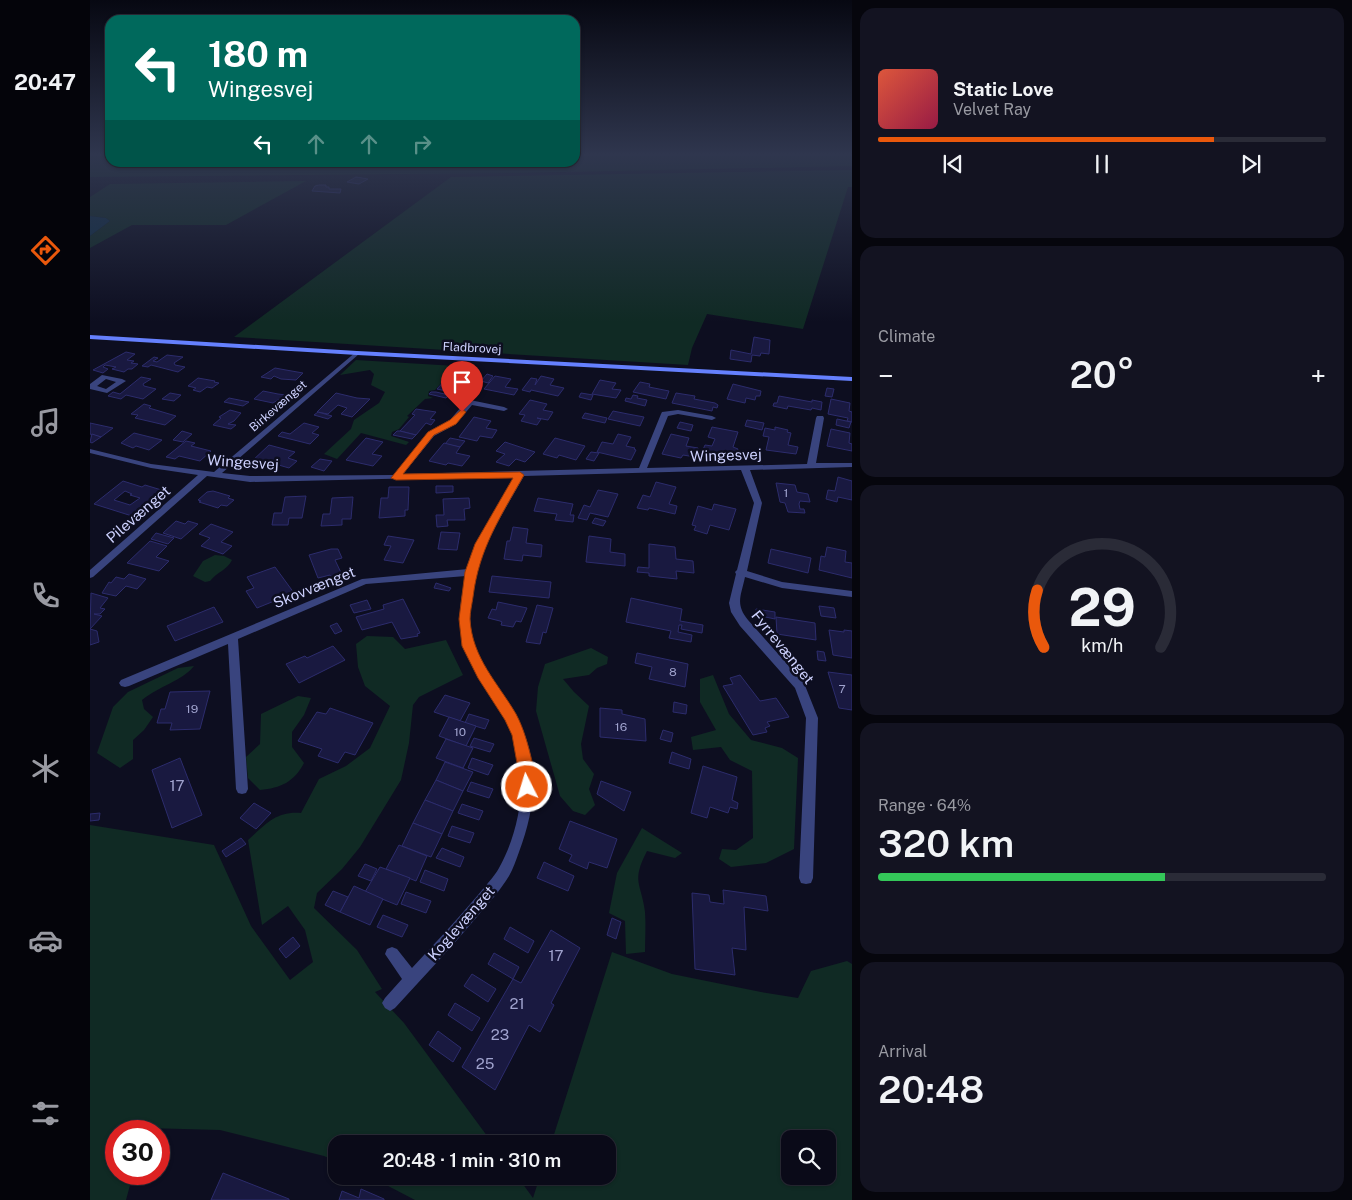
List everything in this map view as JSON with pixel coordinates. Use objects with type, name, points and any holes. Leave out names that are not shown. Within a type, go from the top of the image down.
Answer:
[{"type":"main road","name":"Fladbrovej","points":[[90,336],[356,353],[852,379]]},
{"type":"street","name":"Birkevænget","points":[[215,475],[356,353]]},
{"type":"street","points":[[396,478],[431,434],[453,422],[470,402],[504,409]]},
{"type":"street","points":[[642,472],[665,414],[678,412],[712,418]]},
{"type":"street","points":[[811,467],[820,418]]},
{"type":"street","name":"Wingesvej","points":[[90,451],[151,466],[204,474],[284,479],[642,472],[852,465]]},
{"type":"street","name":"Fyrrevænget","points":[[745,469],[758,503],[734,603],[736,612],[800,686],[812,718],[806,878]]},
{"type":"street","name":"Pilevænget","points":[[90,575],[204,474]]},
{"type":"street","name":"Koglevænget","points":[[390,1003],[411,978],[476,910],[500,878],[504,872],[524,817],[527,770],[519,735],[511,717],[483,675],[468,646],[464,619],[470,572],[480,544],[520,475]]},
{"type":"street","name":"Skovvænget","points":[[125,683],[364,581],[470,572]]},
{"type":"street","points":[[740,572],[782,584],[852,594]]},
{"type":"street","points":[[233,637],[242,789]]},
{"type":"street","points":[[392,954],[411,978]]},
{"type":"green space","points":[[90,210],[253,210],[226,225],[132,225],[90,248],[90,236],[110,221],[106,218],[90,216]]},
{"type":"green space","points":[[406,210],[841,210],[803,329],[707,314],[692,348],[688,365],[234,337]]},
{"type":"green space","points":[[356,360],[456,366],[435,390],[429,391],[428,396],[433,398],[425,399],[407,416],[409,417],[399,429],[392,432],[391,436],[409,442],[406,445],[361,433],[337,459],[324,454],[351,429],[354,420],[379,403],[385,392],[371,385],[374,374],[370,370],[340,375]]},
{"type":"green space","points":[[215,555],[224,556],[232,560],[210,581],[205,582],[193,576],[203,561]]},
{"type":"green space","points":[[367,636],[393,637],[405,649],[446,640],[463,675],[419,697],[413,705],[409,743],[401,780],[360,847],[342,869],[317,893],[314,908],[357,950],[382,989],[375,992],[404,1023],[486,1135],[328,1135],[328,1158],[220,1130],[170,1129],[170,1120],[105,1120],[105,1185],[130,1185],[126,1200],[90,1200],[90,825],[214,845],[251,926],[290,980],[313,962],[305,930],[288,906],[262,925],[248,840],[278,816],[301,813],[319,779],[346,766],[370,748],[390,706],[365,686],[358,667],[356,644]]},
{"type":"green space","points":[[591,648],[608,657],[607,664],[597,668],[589,675],[563,679],[589,706],[581,744],[583,759],[594,774],[589,789],[595,805],[585,815],[573,811],[560,796],[536,711],[538,687],[545,664]]},
{"type":"green space","points":[[194,666],[177,680],[142,700],[144,709],[153,717],[144,730],[133,740],[133,759],[120,768],[97,753],[113,707],[128,692],[178,668]]},
{"type":"green space","points":[[713,675],[729,714],[751,740],[782,748],[798,758],[794,849],[766,863],[731,867],[719,859],[722,849],[736,850],[753,838],[752,771],[730,760],[721,747],[693,750],[691,737],[716,730],[700,702],[700,679]]},
{"type":"green space","points":[[298,696],[311,698],[304,715],[292,732],[292,747],[304,763],[296,775],[286,783],[274,788],[260,790],[248,778],[246,757],[260,744],[261,714]]},
{"type":"green space","points":[[642,828],[682,853],[675,858],[647,851],[638,876],[645,912],[645,952],[626,954],[625,921],[609,913],[617,873]]},
{"type":"green space","points":[[612,952],[672,974],[798,998],[811,971],[847,961],[852,964],[852,1200],[415,1200],[386,1185],[524,1185],[533,1198],[537,1185],[616,1185],[616,1135],[554,1135]]},
{"type":"water","points":[[90,216],[106,218],[110,221],[90,236]]},
{"type":"building","points":[[754,337],[770,340],[769,354],[752,355],[751,362],[730,359],[731,350],[751,354]]},
{"type":"building","points":[[126,352],[135,354],[127,360],[138,364],[132,369],[124,372],[112,369],[116,367],[105,365],[103,367],[108,369],[103,373],[93,370]]},
{"type":"building","points":[[167,355],[183,357],[174,363],[175,365],[185,367],[178,372],[151,365],[148,367],[142,366],[154,357],[158,358],[153,361],[157,362]]},
{"type":"building","points":[[275,368],[303,373],[296,380],[281,379],[274,376],[271,379],[261,377]]},
{"type":"building","points":[[487,374],[493,376],[488,383],[481,381]]},
{"type":"building","points":[[495,376],[511,379],[505,387],[518,389],[514,395],[484,389]]},
{"type":"building","points":[[541,376],[554,379],[550,385],[564,388],[558,396],[522,390],[531,378],[537,379],[535,385]]},
{"type":"building","points":[[141,377],[151,379],[143,384],[144,386],[156,389],[143,399],[126,395],[121,399],[108,396],[113,392],[120,394]]},
{"type":"building","points":[[198,378],[219,383],[212,388],[207,387],[200,392],[193,390],[196,388],[188,386]]},
{"type":"building","points":[[454,378],[466,380],[463,383],[472,385],[464,395],[437,389],[446,379],[451,381]]},
{"type":"building","points":[[600,380],[616,383],[612,389],[621,390],[616,398],[592,394]]},
{"type":"building","points":[[640,382],[650,384],[649,387],[669,391],[666,399],[633,392]]},
{"type":"building","points":[[733,384],[761,391],[760,396],[756,396],[755,400],[746,398],[745,403],[727,399]]},
{"type":"building","points":[[827,388],[834,389],[832,397],[825,396]]},
{"type":"building","points":[[263,391],[286,395],[273,403],[254,399]]},
{"type":"building","points":[[431,392],[449,395],[446,398],[429,394]]},
{"type":"building","points":[[170,393],[181,395],[174,401],[162,399]]},
{"type":"building","points":[[336,393],[370,399],[352,417],[341,414],[347,408],[338,405],[328,414],[317,412]]},
{"type":"building","points":[[581,393],[593,395],[591,400],[579,397]]},
{"type":"building","points":[[676,393],[695,396],[694,399],[718,405],[717,408],[713,407],[712,411],[672,403]]},
{"type":"building","points":[[633,395],[647,400],[645,406],[625,401],[626,398],[631,399]]},
{"type":"building","points":[[779,396],[822,402],[821,410],[788,406],[787,409],[773,406],[774,403],[777,403]]},
{"type":"building","points":[[229,398],[249,402],[243,406],[224,402]]},
{"type":"building","points":[[831,399],[850,403],[849,411],[852,412],[852,422],[847,421],[848,418],[828,414]]},
{"type":"building","points":[[530,400],[547,404],[543,410],[553,412],[548,420],[537,418],[541,419],[537,425],[521,421],[525,415],[519,414]]},
{"type":"building","points":[[144,404],[151,406],[149,408],[176,416],[165,425],[135,418],[138,415],[131,414]]},
{"type":"building","points":[[416,409],[436,412],[430,419],[435,420],[431,425],[426,423],[416,435],[400,431],[415,415],[412,414]]},
{"type":"building","points":[[230,410],[241,413],[234,421],[228,424],[236,425],[231,429],[213,425],[221,418],[219,417]]},
{"type":"building","points":[[613,411],[644,417],[640,426],[608,419]]},
{"type":"building","points":[[318,412],[332,416],[328,419],[314,415]]},
{"type":"building","points":[[585,413],[607,418],[605,423],[582,418]]},
{"type":"building","points":[[474,417],[491,421],[486,428],[497,430],[492,438],[480,436],[477,441],[459,437]]},
{"type":"building","points":[[837,419],[851,422],[849,428],[836,425]]},
{"type":"building","points":[[747,420],[764,423],[762,430],[745,426]]},
{"type":"building","points":[[680,422],[693,425],[691,431],[677,428]]},
{"type":"building","points":[[90,423],[113,428],[101,437],[90,434]]},
{"type":"building","points":[[304,423],[319,427],[312,433],[319,435],[310,444],[278,436],[282,432],[290,434]]},
{"type":"building","points":[[712,427],[738,432],[733,447],[738,449],[736,456],[702,452],[705,445],[712,446],[715,439],[708,437]]},
{"type":"building","points":[[775,427],[788,430],[787,432],[791,433],[788,445],[798,447],[796,454],[766,450],[769,437],[763,436],[765,428],[775,430]]},
{"type":"building","points":[[831,429],[850,433],[849,443],[852,444],[852,451],[827,446]]},
{"type":"building","points":[[182,431],[192,434],[183,442],[173,440]]},
{"type":"building","points":[[397,431],[416,435],[412,439],[393,435]]},
{"type":"building","points":[[134,433],[162,440],[149,450],[136,446],[133,448],[121,443]]},
{"type":"building","points":[[92,434],[101,437],[92,443],[90,442]]},
{"type":"building","points":[[618,434],[631,437],[626,446],[636,450],[631,460],[597,452],[602,442],[613,444]]},
{"type":"building","points":[[671,434],[689,438],[686,446],[698,448],[695,457],[683,455],[681,458],[662,454]]},
{"type":"building","points":[[366,438],[383,442],[372,454],[382,456],[373,466],[346,460]]},
{"type":"building","points":[[450,438],[465,441],[460,447],[445,444]]},
{"type":"building","points":[[555,438],[585,446],[576,460],[559,455],[557,458],[543,454]]},
{"type":"building","points":[[186,441],[195,443],[191,446],[211,451],[200,461],[179,456],[175,459],[166,457]]},
{"type":"building","points":[[505,442],[535,452],[525,462],[516,459],[509,466],[496,462],[505,454],[496,451]]},
{"type":"building","points":[[444,443],[460,447],[456,453],[470,456],[462,466],[429,461]]},
{"type":"building","points":[[269,445],[295,452],[288,458],[297,461],[289,468],[265,461],[261,465],[251,462]]},
{"type":"building","points":[[591,452],[599,453],[594,461],[586,459]]},
{"type":"building","points":[[320,459],[332,461],[324,471],[311,467]]},
{"type":"building","points":[[838,477],[852,481],[852,500],[838,497],[837,502],[826,499],[828,490],[835,491]]},
{"type":"building","points":[[123,481],[168,492],[154,504],[148,503],[132,516],[94,504]],"holes":[[[125,491],[132,494],[130,495],[140,498],[130,505],[114,500]]]},
{"type":"building","points":[[656,482],[676,487],[669,504],[677,506],[675,514],[649,508],[648,510],[637,508],[643,495],[650,497]]},
{"type":"building","points":[[776,483],[795,485],[797,492],[808,494],[810,502],[800,501],[799,504],[800,509],[804,509],[805,513],[788,512],[785,503],[780,502]]},
{"type":"building","points":[[436,486],[453,486],[453,492],[436,493]]},
{"type":"building","points":[[389,487],[409,487],[408,510],[405,510],[405,516],[379,518],[381,498],[388,498]]},
{"type":"building","points":[[598,490],[618,494],[608,517],[590,513],[587,520],[578,518],[584,505],[590,507]]},
{"type":"building","points":[[213,491],[230,496],[228,498],[234,500],[227,506],[221,505],[218,508],[199,502],[201,501],[198,500],[207,492]]},
{"type":"building","points":[[306,496],[302,518],[289,518],[288,525],[272,525],[274,513],[282,513],[285,497]]},
{"type":"building","points":[[353,497],[351,519],[342,519],[342,525],[321,526],[323,514],[330,514],[332,498]]},
{"type":"building","points":[[469,498],[470,508],[464,509],[465,520],[447,520],[448,526],[437,527],[436,515],[444,515],[443,499]]},
{"type":"building","points":[[538,498],[573,504],[570,515],[574,515],[573,522],[555,520],[557,514],[534,511]]},
{"type":"building","points":[[714,504],[736,509],[729,530],[710,525],[707,534],[694,530],[696,526],[692,525],[698,506],[712,510]]},
{"type":"building","points":[[595,518],[606,521],[603,526],[592,523]]},
{"type":"building","points":[[176,521],[185,524],[188,521],[198,524],[181,539],[163,533]]},
{"type":"building","points":[[211,524],[233,532],[221,542],[232,546],[223,554],[201,546],[210,538],[199,534]]},
{"type":"building","points":[[513,527],[528,529],[526,543],[542,545],[541,557],[523,555],[522,561],[504,559],[507,541],[510,541]]},
{"type":"building","points":[[441,532],[460,533],[457,550],[438,549]]},
{"type":"building","points":[[156,533],[174,538],[168,544],[151,539]]},
{"type":"building","points":[[388,536],[414,540],[403,563],[384,560],[391,546],[384,545]]},
{"type":"building","points":[[589,536],[611,539],[610,552],[625,554],[625,566],[586,562]]},
{"type":"building","points":[[150,541],[167,546],[156,557],[169,561],[159,571],[127,563]]},
{"type":"building","points":[[649,544],[675,547],[676,559],[693,561],[694,573],[676,571],[677,579],[649,576],[649,573],[637,572],[638,567],[649,568]]},
{"type":"building","points":[[827,547],[846,551],[845,562],[852,563],[852,578],[819,570],[821,556],[825,557]]},
{"type":"building","points":[[338,549],[342,558],[335,560],[344,579],[333,582],[330,575],[318,578],[309,555]]},
{"type":"building","points":[[771,549],[811,558],[808,573],[768,563]]},
{"type":"building","points":[[275,567],[294,593],[257,608],[246,591],[254,588],[247,577]]},
{"type":"building","points":[[129,574],[146,579],[137,589],[126,586],[116,596],[102,593],[109,582],[111,583],[116,577],[124,579]]},
{"type":"building","points":[[492,576],[551,582],[549,598],[489,592]]},
{"type":"building","points":[[436,583],[451,588],[449,591],[434,588]]},
{"type":"building","points":[[91,593],[108,598],[100,608],[105,609],[100,614],[94,614],[102,616],[90,629]]},
{"type":"building","points":[[631,598],[682,609],[680,621],[703,625],[702,633],[681,629],[682,625],[679,625],[678,632],[692,635],[691,642],[669,638],[671,631],[626,622]]},
{"type":"building","points":[[403,599],[420,633],[417,634],[418,636],[401,639],[392,622],[362,630],[356,617],[384,609],[383,605]]},
{"type":"building","points":[[367,600],[371,609],[354,613],[350,605]]},
{"type":"building","points":[[498,602],[527,608],[521,622],[516,621],[513,627],[501,625],[502,622],[488,618],[492,609],[496,610]]},
{"type":"building","points":[[537,605],[553,608],[546,633],[543,632],[540,644],[526,642]]},
{"type":"building","points":[[819,606],[834,608],[836,618],[821,616]]},
{"type":"building","points":[[214,607],[223,622],[175,641],[167,626]]},
{"type":"building","points":[[756,609],[775,612],[775,619],[756,615]]},
{"type":"building","points":[[776,617],[815,623],[816,640],[777,634]]},
{"type":"building","points":[[337,623],[342,631],[335,634],[330,626]]},
{"type":"building","points":[[90,629],[97,631],[99,642],[90,645]]},
{"type":"building","points":[[829,630],[852,631],[852,658],[833,655]]},
{"type":"building","points":[[333,646],[345,660],[299,683],[286,664],[305,656],[307,658]]},
{"type":"building","points":[[817,651],[824,652],[826,661],[818,660]]},
{"type":"building","points":[[637,653],[688,664],[685,687],[649,679],[652,667],[635,663]]},
{"type":"building","points":[[828,672],[852,675],[852,710],[839,708]]},
{"type":"building","points":[[740,675],[760,701],[776,698],[789,717],[767,722],[770,726],[765,728],[767,732],[753,735],[723,686],[733,684],[730,678]]},
{"type":"building","points":[[210,691],[200,729],[170,730],[172,723],[157,723],[161,709],[165,709],[170,692]]},
{"type":"building","points":[[445,695],[470,703],[460,721],[434,712]]},
{"type":"building","points":[[674,702],[687,705],[686,714],[673,712]]},
{"type":"building","points":[[330,708],[373,723],[355,755],[345,752],[338,763],[318,756],[322,749],[298,741],[317,712],[326,714]]},
{"type":"building","points":[[600,708],[622,710],[622,714],[645,719],[646,741],[600,737]]},
{"type":"building","points":[[469,714],[489,720],[485,729],[465,723]]},
{"type":"building","points":[[449,717],[476,726],[466,746],[439,736]]},
{"type":"building","points":[[663,730],[673,733],[671,742],[660,739]]},
{"type":"building","points":[[474,738],[494,744],[490,752],[470,746]]},
{"type":"building","points":[[446,739],[473,748],[463,768],[436,758]]},
{"type":"building","points":[[672,752],[691,759],[689,769],[669,763]]},
{"type":"building","points":[[180,758],[202,815],[172,828],[152,770]]},
{"type":"building","points":[[472,758],[493,765],[488,775],[468,768]]},
{"type":"building","points":[[445,762],[473,772],[463,791],[436,780]]},
{"type":"building","points":[[703,766],[737,777],[732,800],[738,803],[737,809],[730,807],[728,813],[710,807],[707,818],[691,813]]},
{"type":"building","points":[[436,780],[463,791],[453,811],[425,800]]},
{"type":"building","points":[[601,781],[631,792],[624,811],[597,794]]},
{"type":"building","points":[[471,782],[493,789],[489,798],[467,791]]},
{"type":"building","points":[[425,800],[453,811],[442,834],[413,823]]},
{"type":"building","points":[[254,803],[271,813],[256,829],[240,818]]},
{"type":"building","points":[[462,804],[483,811],[479,820],[458,813]]},
{"type":"building","points":[[100,813],[99,820],[90,821],[90,814]]},
{"type":"building","points":[[570,821],[617,839],[607,868],[589,862],[587,869],[569,861],[572,855],[559,849]]},
{"type":"building","points":[[413,823],[442,834],[431,857],[402,846]]},
{"type":"building","points":[[452,826],[474,833],[470,843],[448,836]]},
{"type":"building","points":[[241,838],[246,844],[226,857],[222,851]]},
{"type":"building","points":[[399,845],[427,856],[416,881],[386,869]]},
{"type":"building","points":[[442,848],[464,857],[460,867],[436,858]]},
{"type":"building","points":[[544,862],[574,876],[568,891],[537,878]]},
{"type":"building","points":[[365,864],[377,869],[371,881],[358,876]]},
{"type":"building","points":[[380,867],[410,878],[397,905],[365,892]]},
{"type":"building","points":[[425,870],[448,879],[444,891],[420,882]]},
{"type":"building","points":[[354,886],[383,899],[370,925],[340,912]]},
{"type":"building","points":[[723,890],[766,896],[768,911],[744,907],[746,950],[732,948],[735,975],[695,969],[692,893],[709,895],[710,902],[724,904]]},
{"type":"building","points":[[333,891],[348,897],[340,912],[325,905]]},
{"type":"building","points":[[406,892],[431,901],[426,913],[401,904]]},
{"type":"building","points":[[383,915],[408,925],[402,937],[377,927]]},
{"type":"building","points":[[612,918],[621,922],[616,939],[607,935]]},
{"type":"building","points":[[510,927],[534,941],[528,953],[504,939]]},
{"type":"building","points":[[551,930],[580,948],[551,1003],[554,1005],[540,1032],[529,1025],[495,1090],[462,1067],[513,979],[521,983]]},
{"type":"building","points":[[293,937],[300,946],[286,958],[279,949]]},
{"type":"building","points":[[494,953],[519,967],[513,979],[488,964]]},
{"type":"building","points":[[472,974],[496,989],[488,1002],[464,986]]},
{"type":"building","points":[[455,1003],[480,1018],[472,1031],[448,1015]]},
{"type":"building","points":[[438,1031],[461,1048],[453,1062],[429,1045]]},
{"type":"building","points":[[223,1173],[289,1199],[289,1200],[211,1200]]},
{"type":"building","points":[[361,1189],[384,1200],[339,1200],[342,1191],[359,1198]]},
{"type":"route","points":[[462,412],[453,422],[431,434],[396,478],[520,475],[480,544],[470,572],[464,619],[468,646],[483,675],[511,717],[519,735],[527,770],[527,787]]}]
